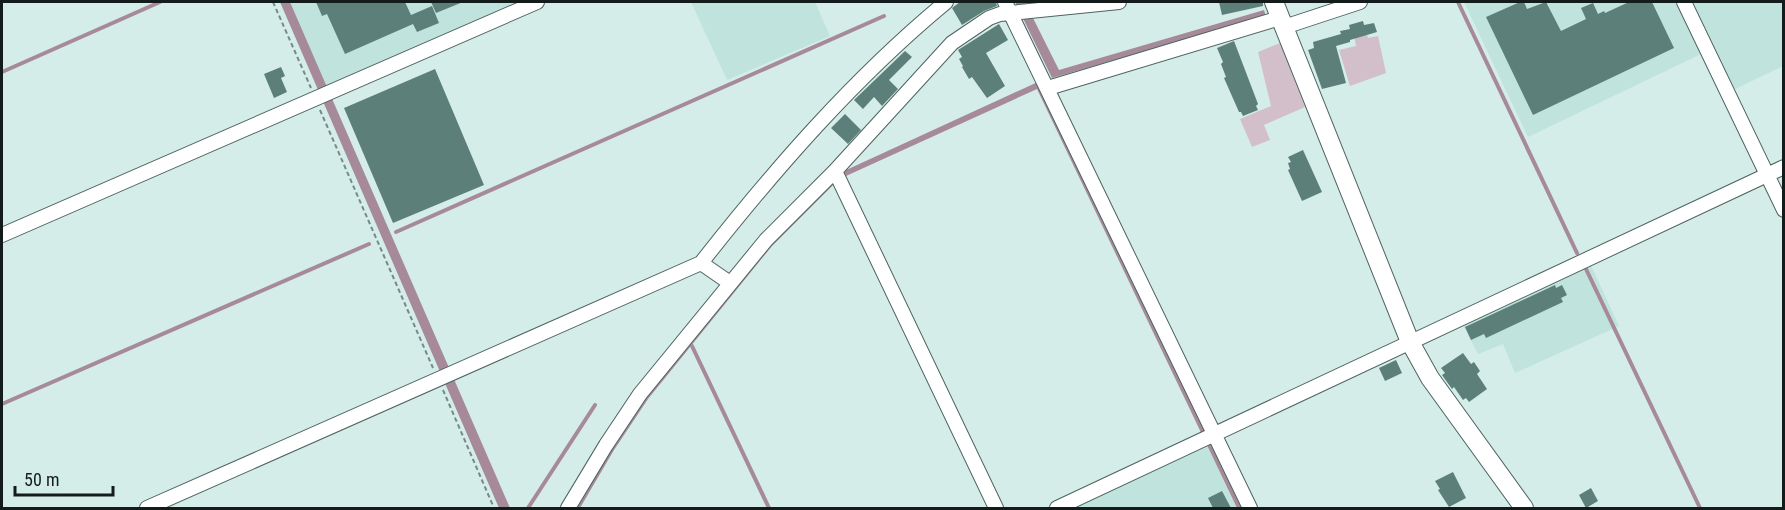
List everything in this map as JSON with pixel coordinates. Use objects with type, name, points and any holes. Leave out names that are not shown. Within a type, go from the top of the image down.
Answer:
[{"type":"street","points":[[2,235],[537,2]]},
{"type":"street","points":[[147,508],[701,263],[749,203],[823,119],[906,36],[946,2]]},
{"type":"street","points":[[568,508],[640,394],[730,283],[766,240],[835,171],[952,43],[989,18],[1012,9],[1033,11],[1119,2]]},
{"type":"street","points":[[1048,88],[1279,16],[1360,2]]},
{"type":"street","points":[[1684,2],[1784,210]]},
{"type":"street","points":[[1012,9],[1208,437],[1250,508]]},
{"type":"street","points":[[1279,16],[1410,342],[1430,378],[1524,508]]},
{"type":"street","points":[[1057,508],[1784,167]]},
{"type":"street","points":[[835,171],[996,508]]},
{"type":"street","points":[[701,263],[730,283]]},
{"type":"path","points":[[273,2],[321,96],[444,377],[494,508]]},
{"type":"shaded area","points":[[280,2],[290,2],[510,508],[499,508]]},
{"type":"shaded area","points":[[290,2],[518,2],[326,86]]},
{"type":"shaded area","points":[[691,2],[815,2],[830,36],[727,80]]},
{"type":"shaded area","points":[[1015,2],[1025,2],[1059,70],[1264,10],[1266,16],[1052,78]]},
{"type":"shaded area","points":[[1464,2],[1676,2],[1701,54],[1528,137]]},
{"type":"shaded area","points":[[1692,2],[1783,2],[1783,66],[1733,90]]},
{"type":"shaded area","points":[[1366,31],[1368,38],[1378,36],[1386,73],[1350,86],[1339,50],[1356,46],[1354,35]]},
{"type":"shaded area","points":[[1280,43],[1305,107],[1264,125],[1270,140],[1252,147],[1240,119],[1271,106],[1258,52]]},
{"type":"shaded area","points":[[1040,81],[1243,508],[1237,508],[1037,89],[846,176],[844,171]]},
{"type":"shaded area","points":[[831,182],[833,185],[772,246],[648,399],[614,450],[580,508],[575,508],[611,448],[646,397],[768,244]]},
{"type":"shaded area","points":[[1590,263],[1619,326],[1515,373],[1503,344],[1478,354],[1463,325]]},
{"type":"shaded area","points":[[1207,446],[1237,508],[1074,508]]},
{"type":"building","points":[[316,2],[405,2],[411,15],[432,6],[439,23],[417,32],[413,24],[345,54],[327,14],[322,16]]},
{"type":"building","points":[[431,2],[463,2],[436,13]]},
{"type":"building","points":[[960,2],[996,2],[997,6],[984,11],[962,25],[952,8]]},
{"type":"building","points":[[1219,2],[1263,2],[1263,6],[1222,15]]},
{"type":"building","points":[[1524,2],[1527,9],[1546,2],[1561,31],[1586,19],[1581,8],[1593,3],[1598,14],[1629,2],[1652,2],[1674,48],[1533,115],[1486,17]]},
{"type":"building","points":[[1363,21],[1364,25],[1374,23],[1377,32],[1336,46],[1346,83],[1322,89],[1308,50],[1314,48],[1313,42],[1341,34],[1340,31],[1350,29],[1349,25]]},
{"type":"building","points":[[999,24],[1008,40],[986,53],[1005,86],[987,98],[972,77],[969,79],[962,67],[959,59],[962,57],[958,50]]},
{"type":"building","points":[[1234,41],[1258,104],[1256,106],[1258,110],[1243,116],[1224,78],[1226,77],[1221,64],[1223,62],[1217,48]]},
{"type":"building","points":[[905,51],[912,57],[889,80],[898,89],[882,106],[874,97],[863,109],[854,100]]},
{"type":"building","points":[[281,67],[285,76],[281,78],[287,92],[274,98],[264,74]]},
{"type":"building","points":[[435,69],[484,185],[393,223],[344,108]]},
{"type":"building","points":[[845,114],[861,130],[848,144],[831,128]]},
{"type":"building","points":[[1303,150],[1322,192],[1302,201],[1288,170],[1290,169],[1288,163],[1291,162],[1288,157]]},
{"type":"building","points":[[1555,285],[1556,288],[1562,285],[1567,295],[1561,298],[1563,302],[1486,338],[1484,334],[1471,340],[1465,327]]},
{"type":"building","points":[[1463,353],[1471,364],[1474,362],[1480,371],[1477,374],[1487,389],[1469,402],[1466,398],[1463,400],[1454,387],[1452,389],[1442,375],[1445,373],[1441,368]]},
{"type":"building","points":[[1396,360],[1402,373],[1385,381],[1379,368]]},
{"type":"building","points":[[1453,472],[1466,498],[1449,507],[1435,481]]},
{"type":"building","points":[[1591,488],[1598,501],[1586,508],[1579,495]]},
{"type":"building","points":[[1222,491],[1231,508],[1213,508],[1208,498]]},
{"type":"waterway","points":[[2,72],[160,2]]},
{"type":"waterway","points":[[1458,2],[1577,253]]},
{"type":"waterway","points":[[396,232],[884,16]]},
{"type":"waterway","points":[[2,404],[369,244]]},
{"type":"waterway","points":[[1586,269],[1700,508]]},
{"type":"waterway","points":[[692,346],[769,508]]},
{"type":"waterway","points":[[528,508],[595,405]]}]
